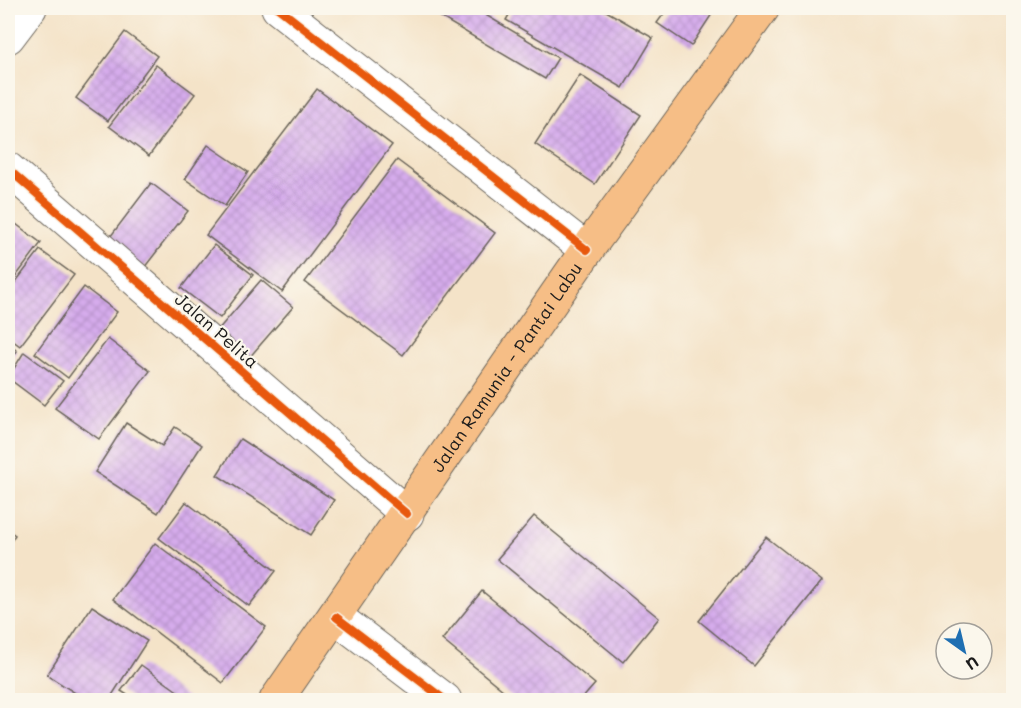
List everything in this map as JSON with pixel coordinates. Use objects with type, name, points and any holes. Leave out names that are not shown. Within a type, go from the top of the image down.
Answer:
[{"type":"main road","name":"Jalan Ramunia - Pantai Labu","points":[[276,700],[336,617],[587,250],[763,8]]},
{"type":"street","points":[[8,37],[30,8]]},
{"type":"street","points":[[278,8],[587,250]]},
{"type":"street","name":"Jalan Pelita","points":[[8,169],[407,514]]},
{"type":"street","points":[[336,617],[446,700]]},
{"type":"building","points":[[425,8],[474,8],[558,58],[545,79]]},
{"type":"building","points":[[513,8],[601,8],[653,38],[623,88],[506,20]]},
{"type":"building","points":[[668,8],[694,10],[702,8],[712,14],[691,46],[657,23]]},
{"type":"building","points":[[125,32],[157,56],[108,121],[76,98]]},
{"type":"building","points":[[156,65],[195,94],[149,156],[109,126]]},
{"type":"building","points":[[580,75],[641,115],[595,184],[535,144]]},
{"type":"building","points":[[317,89],[392,145],[282,292],[206,235]]},
{"type":"building","points":[[208,145],[248,172],[225,206],[185,179]]},
{"type":"building","points":[[397,160],[495,233],[403,355],[305,282]]},
{"type":"building","points":[[151,183],[188,211],[144,268],[107,241]]},
{"type":"building","points":[[8,218],[41,243],[8,287]]},
{"type":"building","points":[[214,245],[253,275],[220,318],[181,288]]},
{"type":"building","points":[[40,250],[74,275],[20,346],[8,337],[8,292]]},
{"type":"building","points":[[261,280],[293,307],[248,359],[217,331]]},
{"type":"building","points":[[84,287],[117,312],[68,378],[35,353]]},
{"type":"building","points":[[108,339],[150,371],[99,439],[55,408]]},
{"type":"building","points":[[8,343],[17,351],[8,363]]},
{"type":"building","points":[[24,352],[63,381],[44,405],[8,378]]},
{"type":"building","points":[[126,423],[162,446],[175,427],[202,445],[158,513],[95,472]]},
{"type":"building","points":[[240,439],[334,500],[311,535],[217,475]]},
{"type":"building","points":[[186,502],[276,571],[249,606],[159,538]]},
{"type":"building","points":[[534,516],[659,618],[623,662],[497,559]]},
{"type":"building","points":[[8,530],[15,535],[8,546]]},
{"type":"building","points":[[766,537],[822,581],[754,666],[699,621]]},
{"type":"building","points":[[155,543],[266,627],[223,683],[113,599]]},
{"type":"building","points":[[482,591],[595,684],[581,700],[515,700],[442,640]]},
{"type":"building","points":[[92,606],[147,641],[109,700],[86,700],[47,675]]},
{"type":"building","points":[[141,665],[190,700],[135,700],[121,691]]},
{"type":"cycle path","points":[[278,8],[587,250]]},
{"type":"cycle path","points":[[8,169],[407,514]]},
{"type":"cycle path","points":[[336,617],[445,700]]}]
